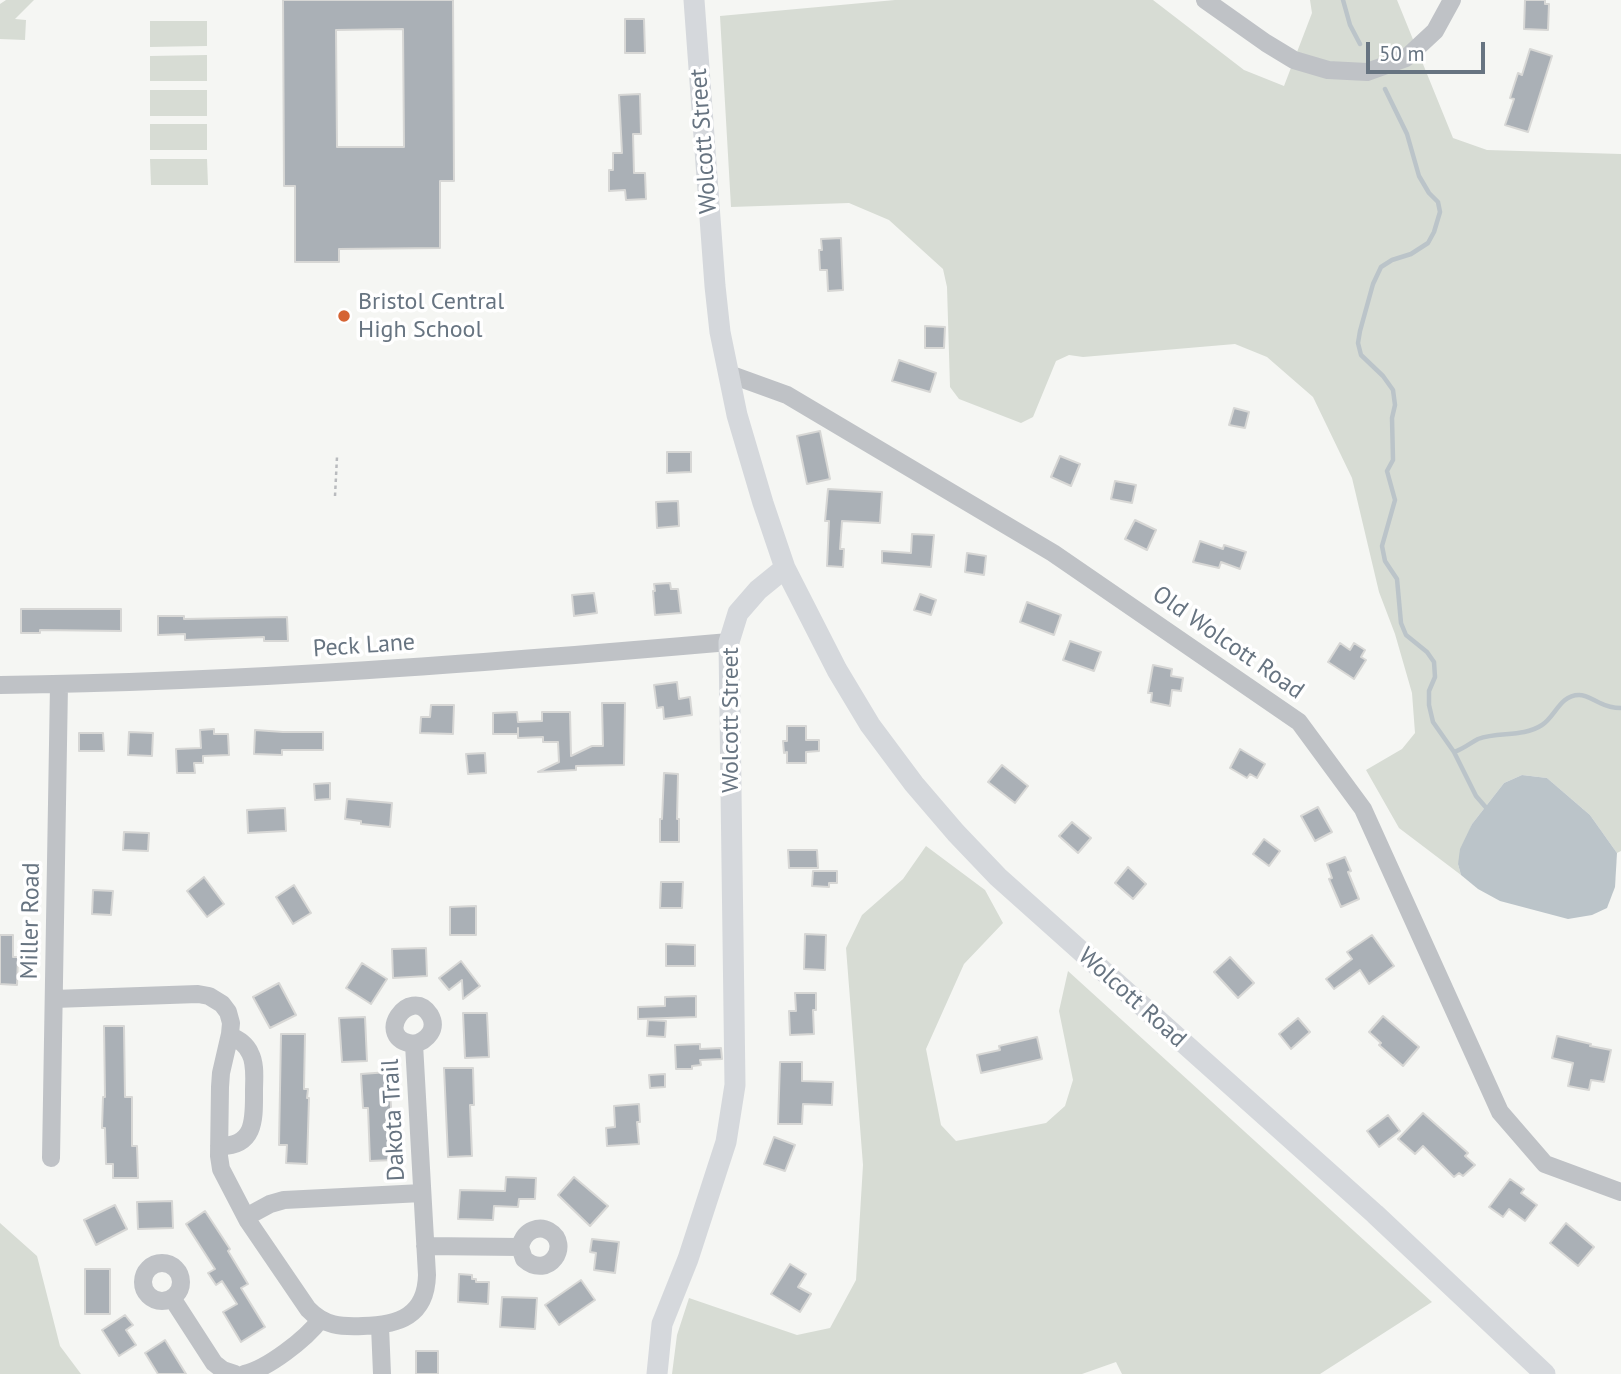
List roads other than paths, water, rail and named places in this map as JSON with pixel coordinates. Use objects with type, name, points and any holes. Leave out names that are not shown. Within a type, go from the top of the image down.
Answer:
[{"type":"main road","name":"Wolcott Street","points":[[657,1374],[662,1324],[688,1259],[726,1142],[735,1085],[729,642],[738,613],[758,590],[785,568],[744,443],[720,332],[694,0]]},
{"type":"main road","name":"Wolcott Road","points":[[785,568],[837,670],[870,725],[914,784],[956,833],[998,877],[1375,1214],[1545,1374]]},
{"type":"street","points":[[1205,0],[1294,60],[1328,70],[1367,72],[1406,58],[1435,31],[1452,0]]},
{"type":"street","name":"Old Wolcott Road","points":[[729,374],[787,396],[1053,553],[1299,722],[1363,809],[1500,1112],[1545,1164],[1621,1192]]},
{"type":"street","name":"Peck Lane","points":[[0,685],[59,685],[368,671],[729,642]]},
{"type":"street","name":"Miller Road","points":[[51,1158],[59,685]]},
{"type":"street","points":[[54,999],[198,994],[209,996],[222,1004],[231,1023],[221,1073],[221,1169],[246,1217],[308,1309],[320,1320],[341,1327],[380,1326],[382,1374]]},
{"type":"street","points":[[219,1146],[240,1141],[248,1134],[254,1119],[252,1056],[243,1044],[229,1036]]},
{"type":"street","name":"Dakota Trail","points":[[380,1326],[402,1320],[414,1310],[426,1283],[414,1044]]},
{"type":"street","points":[[246,1217],[284,1200],[422,1193]]},
{"type":"street","points":[[425,1246],[520,1247]]},
{"type":"street","points":[[172,1298],[214,1363],[234,1374]]},
{"type":"street","points":[[244,1374],[258,1369],[301,1341],[320,1320]]},
{"type":"waterway","points":[[1343,0],[1350,25],[1360,44]]},
{"type":"waterway","points":[[1385,89],[1407,134],[1419,176],[1438,202],[1440,212],[1428,243],[1381,267],[1373,284],[1360,331],[1358,343],[1361,355],[1393,390],[1395,405],[1392,418],[1393,460],[1387,471],[1395,500],[1382,546],[1385,561],[1397,579],[1401,623],[1406,635],[1427,652],[1434,662],[1435,677],[1429,691],[1433,722],[1454,752],[1476,796],[1489,811]]},
{"type":"waterway","points":[[1454,752],[1478,739],[1534,729],[1547,721],[1562,702],[1572,696],[1585,696],[1605,705],[1621,708]]},
{"type":"place","name":"Bristol Central High School","points":[[344,316]]}]
